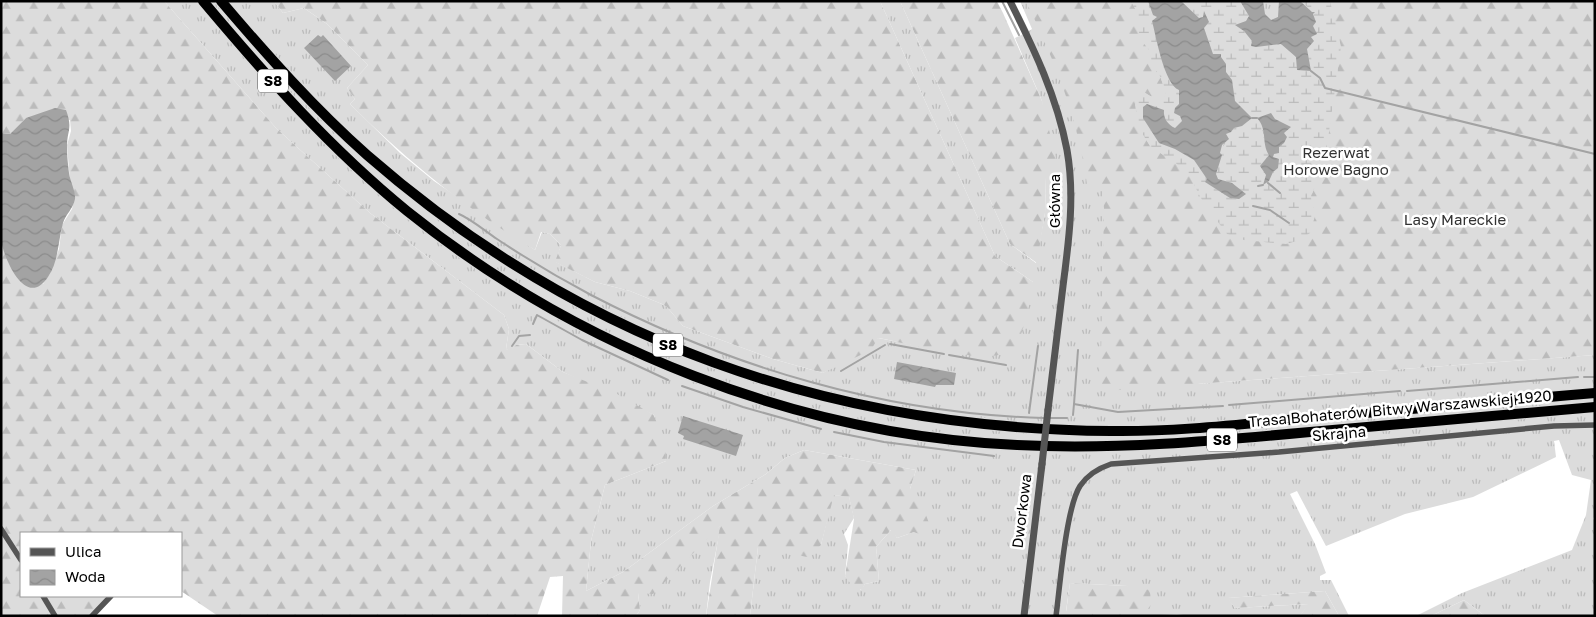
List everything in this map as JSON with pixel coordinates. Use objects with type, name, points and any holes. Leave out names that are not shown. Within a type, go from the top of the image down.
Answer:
[{"type":"highway","name":"Trasa Bohaterów Bitwy Warszawskiej 1920","points":[[203,1],[274,83],[323,135],[405,209],[473,260],[559,312],[652,358],[752,396],[850,422],[921,435],[984,443],[1099,446],[1247,438],[1595,406]]},
{"type":"highway","name":"Trasa Bohaterów Bitwy Warszawskiej 1920","points":[[221,1],[305,95],[365,153],[438,212],[515,266],[622,324],[696,356],[817,396],[924,418],[1020,428],[1116,432],[1237,424],[1595,393]]},
{"type":"street","name":"Główna","points":[[1010,1],[1054,98],[1069,166],[1071,200],[1069,237],[1048,410]]},
{"type":"street","name":"Dworkowa","points":[[1024,616],[1048,410]]},
{"type":"street","name":"Skrajna","points":[[1056,616],[1072,503],[1081,484],[1099,468],[1111,464],[1279,452],[1554,426],[1595,425]]},
{"type":"street","points":[[1,529],[20,558]]},
{"type":"street","points":[[44,597],[55,616]]},
{"type":"street","points":[[92,616],[110,597]]},
{"type":"green space","points":[[1,1],[164,1],[276,128],[370,213],[504,315],[509,329],[506,349],[510,350],[516,345],[526,344],[563,372],[617,394],[654,415],[665,446],[666,461],[605,485],[591,541],[586,591],[623,572],[713,506],[766,474],[785,458],[804,450],[916,470],[910,489],[919,497],[929,523],[924,536],[914,532],[897,538],[891,530],[876,547],[879,581],[865,584],[862,590],[853,587],[845,576],[854,519],[849,497],[834,495],[821,545],[807,557],[758,547],[750,616],[706,616],[720,526],[653,594],[638,593],[640,610],[636,616],[562,616],[563,576],[550,577],[537,616],[218,616],[182,592],[182,532],[20,532],[20,597],[108,597],[90,616],[1,616],[1,241],[4,247],[43,284],[49,275],[59,249],[62,225],[72,209],[75,196],[70,182],[67,145],[71,131],[70,120],[26,118],[10,134],[1,133]]},
{"type":"green space","name":"Rezerwat Horowe Bagno","points":[[164,1],[274,1],[283,13],[304,8],[327,24],[368,65],[347,88],[355,99],[350,104],[400,153],[434,181],[535,250],[542,232],[550,234],[561,245],[556,262],[595,282],[630,291],[662,304],[667,307],[683,326],[773,359],[823,373],[878,338],[962,354],[1033,282],[995,256],[880,1],[900,1],[1010,244],[1036,263],[1045,213],[1046,176],[1042,101],[1015,38],[1028,32],[1014,1],[1029,31],[1032,29],[1020,1],[1513,1],[1198,384],[1595,355],[1595,515],[1593,519],[1595,520],[1595,616],[1485,616],[1464,600],[1431,616],[1416,616],[1462,593],[1572,550],[1586,515],[1591,480],[1572,475],[1559,440],[1554,441],[1556,457],[1473,497],[1405,514],[1326,546],[1297,491],[1290,494],[1315,544],[1326,573],[1320,576],[1320,580],[1331,580],[1349,616],[1339,616],[1325,591],[1228,598],[1235,608],[1309,604],[1300,616],[1189,616],[1177,614],[1145,616],[1127,586],[1070,583],[1066,611],[1075,616],[750,616],[758,547],[821,545],[833,495],[849,496],[854,518],[844,534],[848,545],[845,576],[861,590],[865,584],[879,581],[876,547],[892,529],[897,538],[914,532],[910,489],[916,470],[804,450],[785,458],[766,474],[713,506],[623,572],[586,591],[591,541],[605,485],[666,461],[654,415],[563,372],[526,344],[516,345],[510,351],[506,349],[509,329],[504,315],[370,213],[276,128]]},
{"type":"green space","points":[[274,1],[880,1],[995,256],[1033,282],[1026,319],[1019,339],[1011,351],[1000,355],[984,356],[946,352],[878,338],[871,350],[823,373],[773,359],[683,326],[667,307],[662,304],[630,291],[595,282],[555,262],[561,245],[550,234],[541,232],[535,250],[485,218],[438,183],[393,145],[350,104],[355,99],[347,88],[368,65],[327,24],[304,8],[283,13]]},
{"type":"green space","points":[[900,1],[997,1],[1042,101],[1058,167],[1046,177],[1045,213],[1037,263],[1010,244]]},
{"type":"green space","name":"Lasy Mareckie","points":[[1026,1],[1131,1],[1138,14],[1137,24],[1140,38],[1149,50],[1152,66],[1160,76],[1166,93],[1163,101],[1155,99],[1142,91],[1139,128],[1150,146],[1187,171],[1203,202],[1315,216],[1311,196],[1324,167],[1341,47],[1330,1],[1595,1],[1595,355],[1107,391],[1098,389],[1101,356],[1104,208],[1102,191],[1087,184],[1083,159],[1064,90]]},
{"type":"green space","points":[[1131,1],[1150,2],[1148,6],[1157,18],[1152,21],[1174,88],[1179,90],[1179,104],[1175,108],[1182,121],[1175,128],[1167,122],[1161,111],[1144,110],[1143,114],[1150,130],[1160,142],[1178,150],[1193,160],[1207,179],[1206,182],[1230,198],[1239,199],[1245,194],[1232,183],[1218,179],[1217,163],[1227,140],[1226,134],[1234,128],[1242,126],[1251,118],[1235,101],[1232,80],[1226,72],[1221,56],[1213,54],[1204,28],[1209,22],[1206,14],[1199,18],[1181,1],[1240,1],[1249,16],[1246,21],[1238,25],[1256,42],[1267,45],[1281,44],[1296,57],[1297,68],[1302,72],[1309,69],[1308,49],[1316,33],[1313,27],[1314,12],[1300,1],[1330,1],[1341,47],[1324,167],[1311,196],[1315,216],[1310,233],[1300,240],[1286,244],[1244,240],[1227,234],[1203,202],[1187,171],[1150,146],[1139,128],[1135,105],[1137,95],[1142,91],[1155,99],[1163,101],[1166,93],[1160,76],[1152,66],[1149,50],[1140,38],[1137,24],[1138,14]],"holes":[[[1268,115],[1274,116],[1275,119],[1291,127],[1284,133],[1286,137],[1274,153],[1275,170],[1264,184],[1266,175],[1262,163],[1269,155],[1265,146],[1262,127],[1257,118]]]},
{"type":"green space","points":[[721,525],[710,582],[706,616],[636,616],[640,610],[638,593]]},
{"type":"green space","points":[[1070,583],[1127,586],[1150,590],[1151,605],[1144,613],[1145,616],[1075,616],[1066,612]]},
{"type":"green space","points":[[1325,591],[1339,616],[1300,616],[1308,604],[1235,608],[1227,598]]},
{"type":"green space","points":[[1464,600],[1485,616],[1431,616]]},
{"type":"water","points":[[1148,1],[1181,1],[1199,18],[1203,17],[1204,11],[1209,22],[1204,28],[1213,54],[1221,54],[1226,64],[1226,72],[1232,80],[1235,101],[1252,118],[1242,126],[1234,128],[1226,134],[1229,139],[1222,145],[1220,153],[1222,155],[1216,174],[1218,179],[1232,183],[1246,194],[1239,199],[1230,198],[1205,182],[1207,179],[1194,160],[1175,149],[1159,143],[1143,118],[1143,107],[1147,104],[1164,110],[1166,121],[1175,128],[1182,121],[1180,116],[1174,113],[1175,108],[1179,104],[1179,90],[1169,79],[1165,69],[1152,21],[1157,17],[1153,15]]},
{"type":"water","points":[[1240,1],[1263,1],[1265,14],[1271,20],[1278,17],[1279,1],[1300,1],[1312,12],[1315,12],[1313,14],[1316,22],[1313,26],[1317,34],[1311,37],[1314,41],[1307,49],[1311,71],[1297,70],[1296,57],[1281,44],[1251,46],[1252,41],[1244,31],[1235,25],[1246,21],[1249,16]]},
{"type":"water","points":[[318,35],[321,37],[323,35],[351,66],[335,81],[304,48]]},
{"type":"water","points":[[55,108],[66,110],[68,116],[67,150],[75,199],[63,223],[52,271],[40,286],[32,288],[24,285],[11,269],[1,240],[1,133],[10,134],[26,118]]},
{"type":"water","points":[[1271,113],[1275,119],[1291,127],[1284,133],[1287,137],[1279,147],[1279,153],[1274,154],[1273,157],[1279,159],[1278,168],[1273,172],[1269,181],[1263,185],[1266,175],[1260,166],[1269,155],[1265,146],[1264,132],[1257,118]]},
{"type":"water","points":[[897,362],[956,373],[954,385],[936,385],[935,387],[894,379]]},
{"type":"water","points":[[683,416],[743,435],[736,456],[683,439],[684,436],[678,433]]},
{"type":"waterway","points":[[1002,1],[1019,35]]},
{"type":"waterway","points":[[1311,71],[1320,78],[1325,88],[1595,154]]},
{"type":"waterway","points":[[1252,118],[1257,118]]},
{"type":"waterway","points":[[1268,183],[1280,193]]},
{"type":"waterway","points":[[1258,186],[1263,185]]},
{"type":"waterway","points":[[1253,206],[1270,210],[1289,223]]},
{"type":"waterway","points":[[459,214],[531,261],[591,295],[644,321],[754,365],[868,396],[927,407],[985,415],[1044,418]]},
{"type":"waterway","points":[[533,324],[537,315],[582,340],[668,380]]},
{"type":"waterway","points":[[512,346],[519,336],[530,335]]},
{"type":"waterway","points":[[890,344],[944,354]]},
{"type":"waterway","points":[[841,371],[885,345]]},
{"type":"waterway","points":[[1029,413],[1038,346]]},
{"type":"waterway","points":[[1074,404],[1078,350]]},
{"type":"waterway","points":[[949,355],[1006,365]]},
{"type":"waterway","points":[[1407,391],[1578,377]]},
{"type":"waterway","points":[[1584,377],[1595,377]]},
{"type":"waterway","points":[[682,386],[743,407],[821,429]]},
{"type":"waterway","points":[[1229,405],[1400,391]]},
{"type":"waterway","points":[[1073,415],[1074,404],[1118,412],[1223,406]]},
{"type":"waterway","points":[[1049,418],[1067,418]]},
{"type":"waterway","points":[[834,432],[884,442],[994,456]]}]
